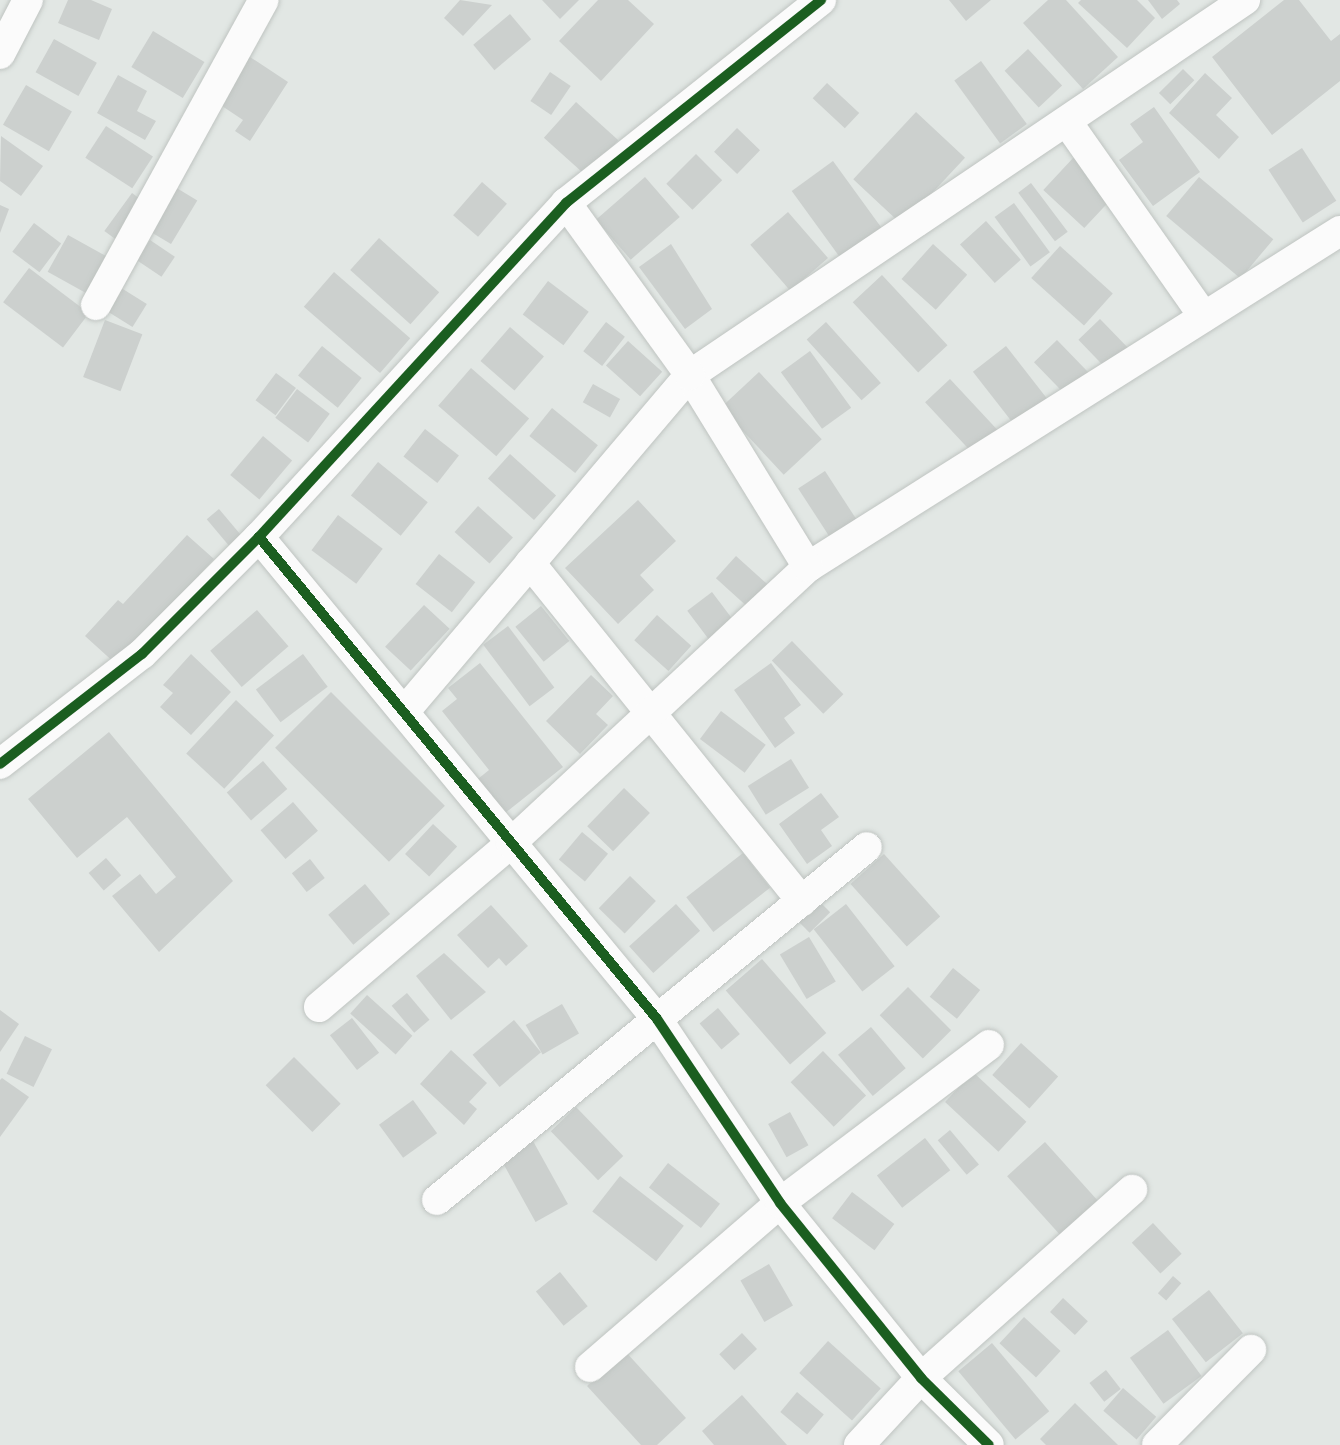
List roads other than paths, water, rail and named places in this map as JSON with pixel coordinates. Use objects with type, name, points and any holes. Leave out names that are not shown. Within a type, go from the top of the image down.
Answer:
[{"type":"street","points":[[0,54],[28,0]]},
{"type":"street","points":[[0,764],[142,654],[259,537],[566,203],[821,0]]},
{"type":"street","points":[[404,712],[690,375],[1245,0]]},
{"type":"street","points":[[96,305],[252,4]]},
{"type":"street","points":[[1067,122],[1205,317]]},
{"type":"street","points":[[566,203],[690,375],[808,568]]},
{"type":"street","points":[[319,1007],[511,843],[808,568],[1340,232]]},
{"type":"street","points":[[259,537],[657,1019],[780,1203],[921,1378],[989,1445]]},
{"type":"street","points":[[530,564],[802,901]]},
{"type":"street","points":[[437,1200],[867,847]]},
{"type":"street","points":[[590,1367],[780,1203],[989,1045]]},
{"type":"street","points":[[859,1445],[921,1378],[1132,1190]]},
{"type":"street","points":[[1157,1445],[1251,1350]]}]
